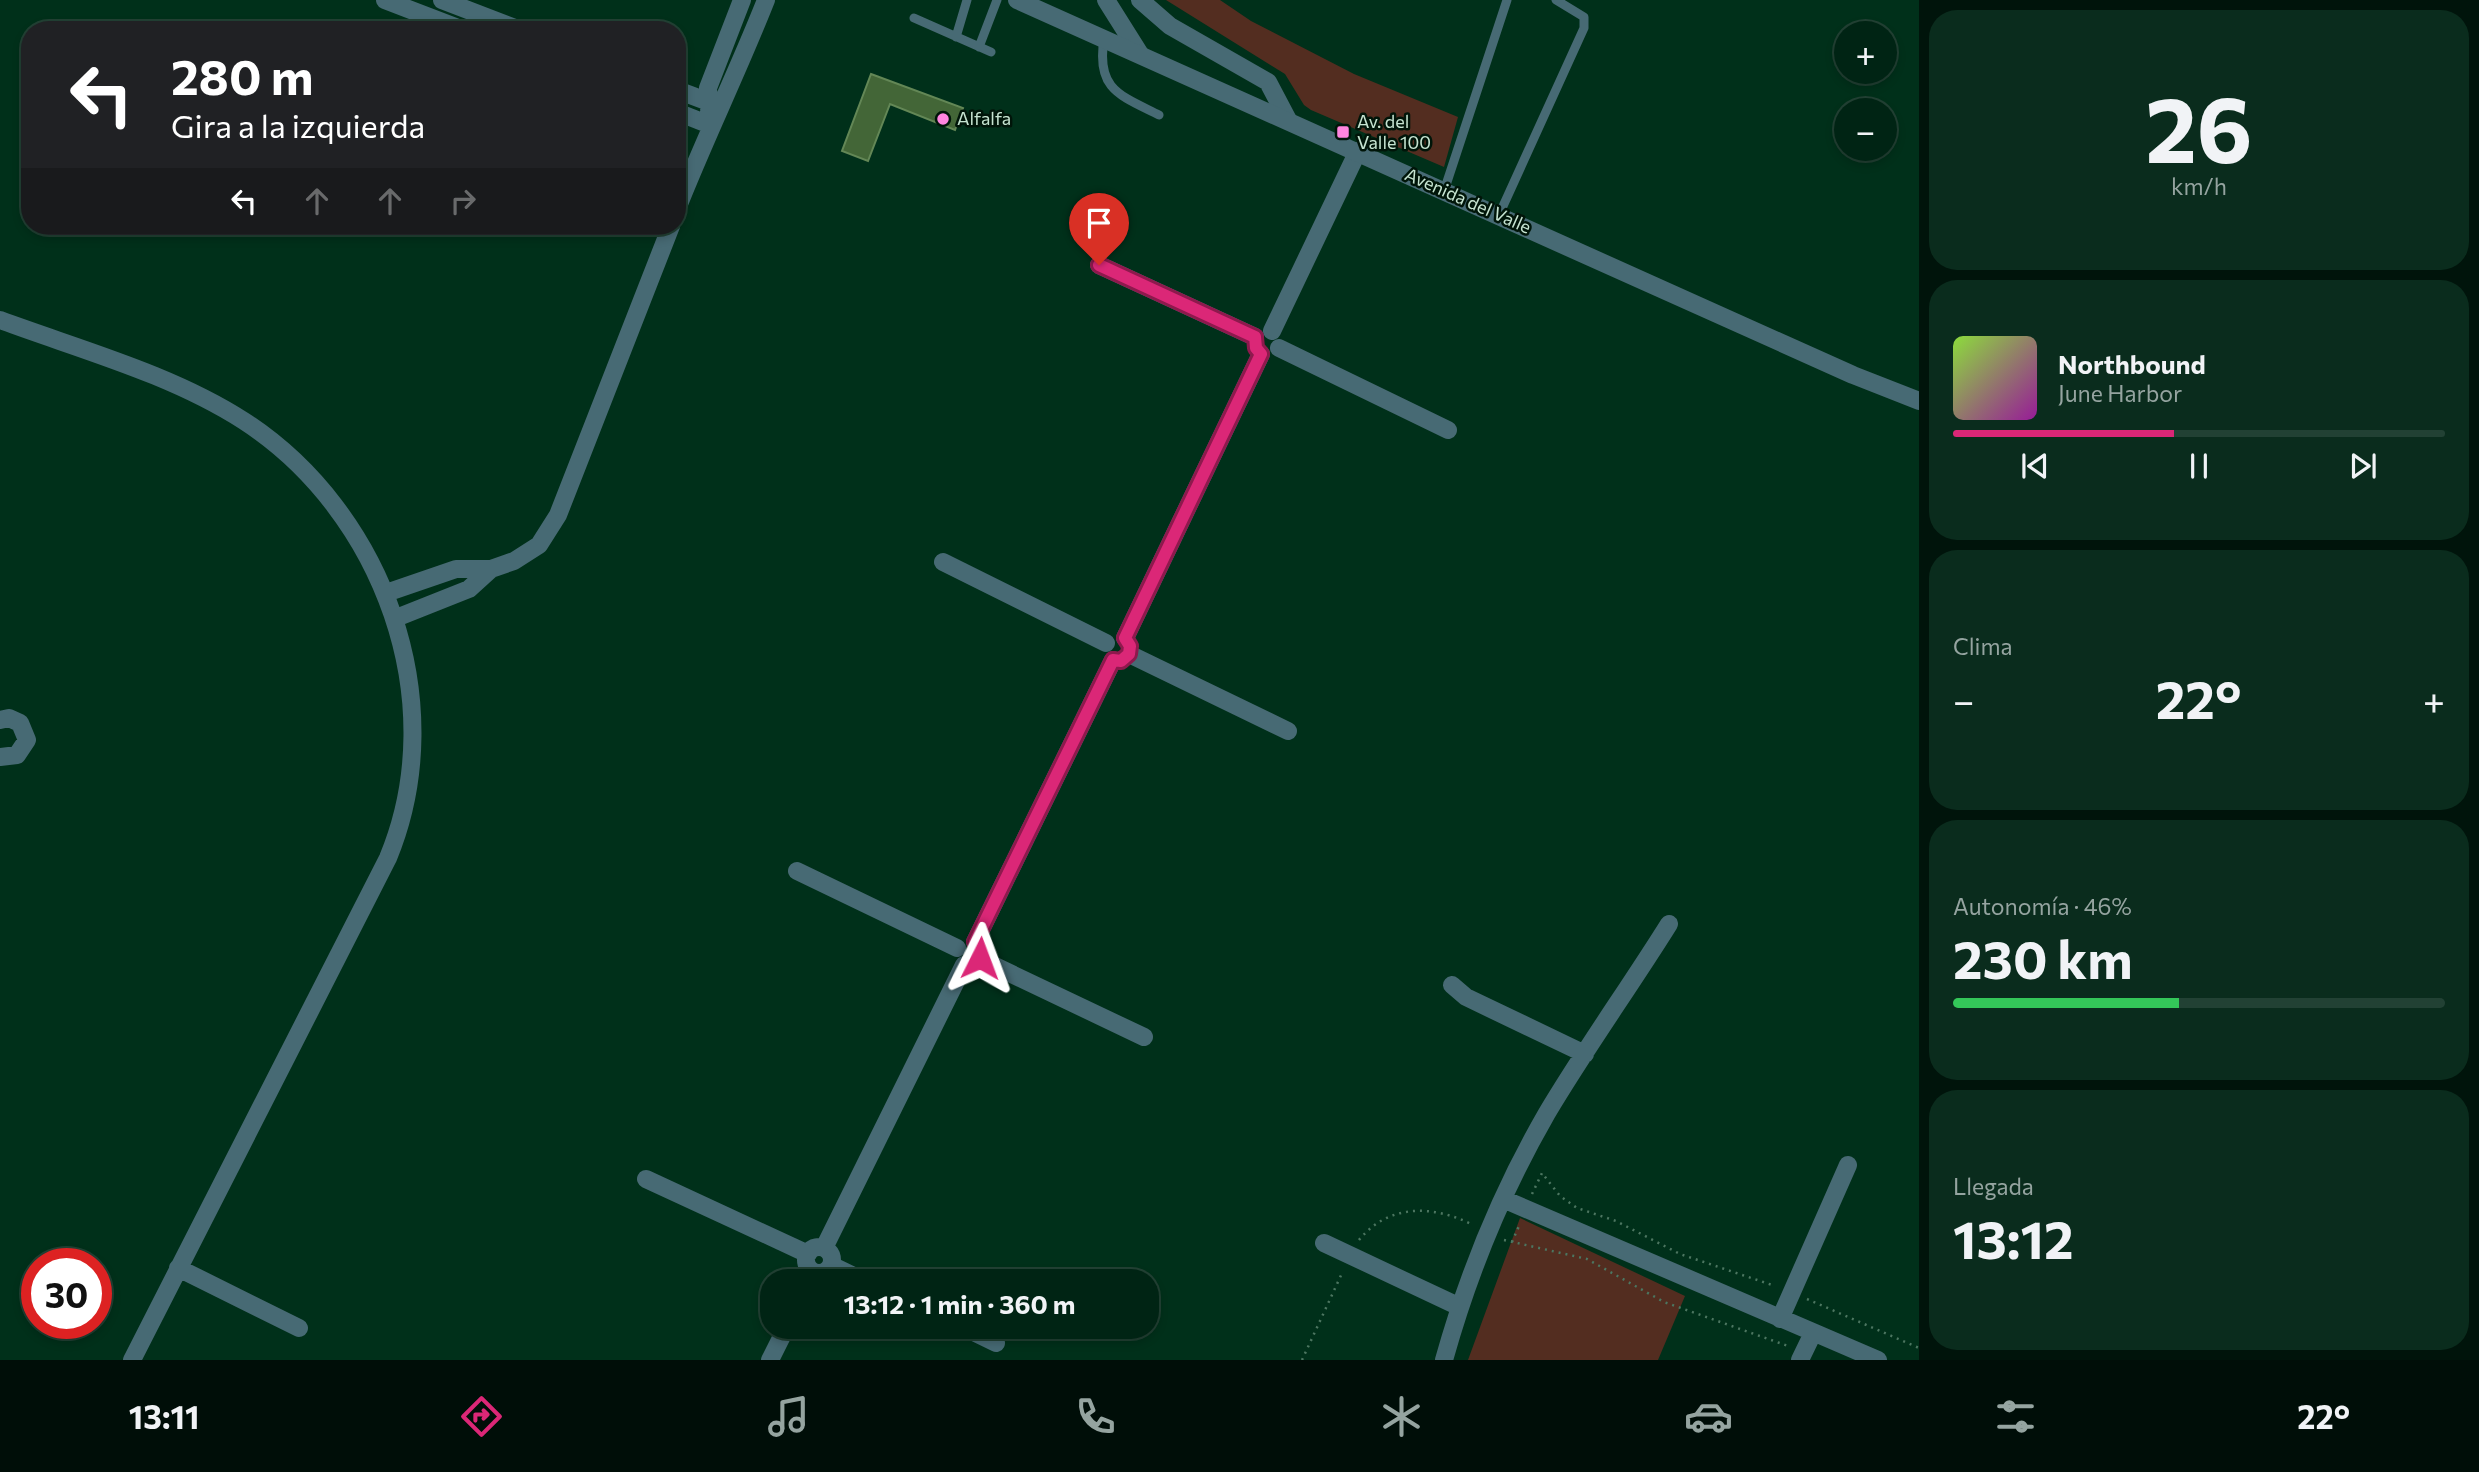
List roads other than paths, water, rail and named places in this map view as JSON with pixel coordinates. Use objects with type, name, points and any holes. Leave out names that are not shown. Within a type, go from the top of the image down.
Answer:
[{"type":"street","points":[[385,0],[440,21]]},
{"type":"street","points":[[442,0],[497,21]]},
{"type":"street","points":[[686,186],[710,125],[713,104],[708,88],[742,0]]},
{"type":"street","points":[[713,104],[738,71],[766,0]]},
{"type":"street","name":"Avenida del Valle","points":[[1017,0],[1853,374],[1919,401]]},
{"type":"street","points":[[1106,0],[1140,54]]},
{"type":"street","points":[[1140,0],[1170,26],[1262,77],[1271,87],[1288,120]]},
{"type":"street","points":[[686,94],[713,104]]},
{"type":"street","points":[[686,116],[710,125]]},
{"type":"street","points":[[646,1179],[817,1264],[969,953],[1122,651],[1358,151]]},
{"type":"street","points":[[396,618],[469,589],[492,569],[531,551],[553,526],[667,235]]},
{"type":"street","points":[[1099,265],[1267,342],[1448,430]]},
{"type":"street","points":[[0,320],[161,380],[213,404],[264,435],[302,469],[344,517],[367,553],[396,618],[409,692],[411,741],[405,808],[396,840],[132,1360]]},
{"type":"street","points":[[943,562],[1106,643],[1116,636],[1122,651],[1288,731]]},
{"type":"street","points":[[386,593],[456,569],[492,569]]},
{"type":"street","points":[[0,720],[9,718],[20,723],[27,740],[17,755],[0,757]]},
{"type":"street","points":[[797,870],[1144,1037]]},
{"type":"street","points":[[1444,1360],[1488,1232],[1546,1114],[1669,924]]},
{"type":"street","points":[[1452,985],[1466,997],[1585,1054]]},
{"type":"street","points":[[1780,1319],[1848,1165]]},
{"type":"street","points":[[1503,1199],[1878,1360]]},
{"type":"street","points":[[1324,1242],[1460,1307]]},
{"type":"street","points":[[178,1268],[299,1328]]},
{"type":"street","points":[[1802,1356],[1813,1333]]},
{"type":"street","points":[[770,1360],[780,1339]]},
{"type":"street","points":[[988,1339],[996,1343]]},
{"type":"lane","points":[[956,37],[967,0]]},
{"type":"lane","points":[[979,47],[997,0]]},
{"type":"lane","points":[[1444,191],[1507,0]]},
{"type":"lane","points":[[1499,215],[1584,28],[1584,17],[1556,0]]},
{"type":"lane","points":[[915,18],[991,52]]},
{"type":"lane","points":[[1104,39],[1100,64],[1110,85],[1122,97],[1159,115]]},
{"type":"place","name":"Alfalfa","points":[[943,119]]},
{"type":"place","name":"Av. del Valle 100","points":[[1343,132]]}]
